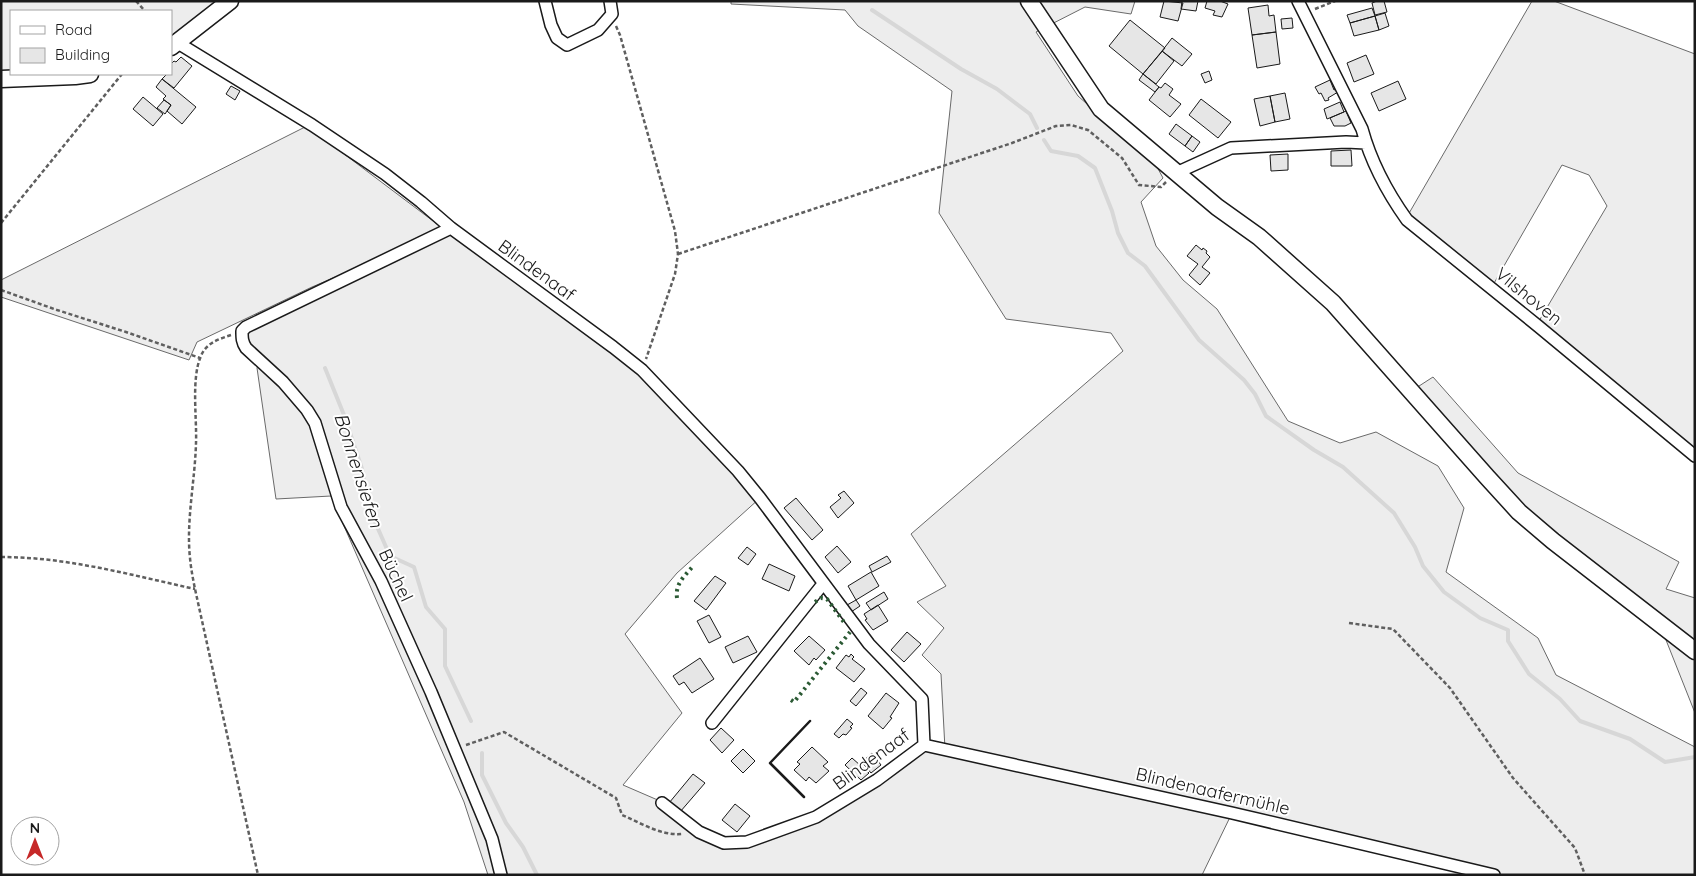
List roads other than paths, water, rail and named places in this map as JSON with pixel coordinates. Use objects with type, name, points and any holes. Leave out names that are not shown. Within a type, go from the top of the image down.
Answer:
[{"type":"main road","points":[[175,45],[230,1]]},
{"type":"main road","points":[[1029,1],[1101,109],[1217,207],[1259,237],[1333,303],[1519,512],[1695,651]]},
{"type":"main road","points":[[1,79],[82,75]]},
{"type":"street","points":[[544,1],[557,38],[567,45],[598,30],[612,14],[610,1]]},
{"type":"street","name":"Vilshoven","points":[[1298,1],[1362,129],[1382,181],[1391,198],[1407,220],[1695,456]]},
{"type":"street","name":"Blindenaaf","points":[[175,45],[312,125],[385,174],[451,228],[613,346],[642,370],[738,471],[869,644],[922,699],[924,745],[877,780],[816,817],[747,842],[724,842],[699,832],[662,803]]},
{"type":"street","points":[[1176,173],[1231,148],[1346,142],[1366,143]]},
{"type":"street","name":"Büchel","points":[[451,228],[246,327],[242,331],[242,343],[283,382],[316,423],[341,507],[366,550],[431,692],[492,839],[501,875]]},
{"type":"street","points":[[712,723],[823,584]]},
{"type":"street","name":"Blindenaafermühle","points":[[924,745],[1232,813],[1494,875]]},
{"type":"waterway","points":[[872,10],[961,69],[997,89],[1030,114],[1037,128]]},
{"type":"waterway","points":[[1044,140],[1051,151],[1078,156],[1095,168],[1112,211],[1118,233],[1128,253],[1145,266],[1199,340],[1244,380],[1255,394],[1266,416],[1314,450],[1343,467],[1394,513],[1415,547],[1423,566],[1444,592],[1480,618],[1508,630],[1508,641],[1529,674],[1560,699],[1580,721],[1630,739],[1665,762],[1695,757]]},
{"type":"waterway","name":"Bonnensiefen","points":[[325,368],[344,415],[362,469],[368,506],[390,556],[414,567],[426,607],[445,629],[445,666],[471,721]]},
{"type":"waterway","name":"Bonnensiefen","points":[[482,753],[482,775],[506,823],[523,847],[537,875]]}]
